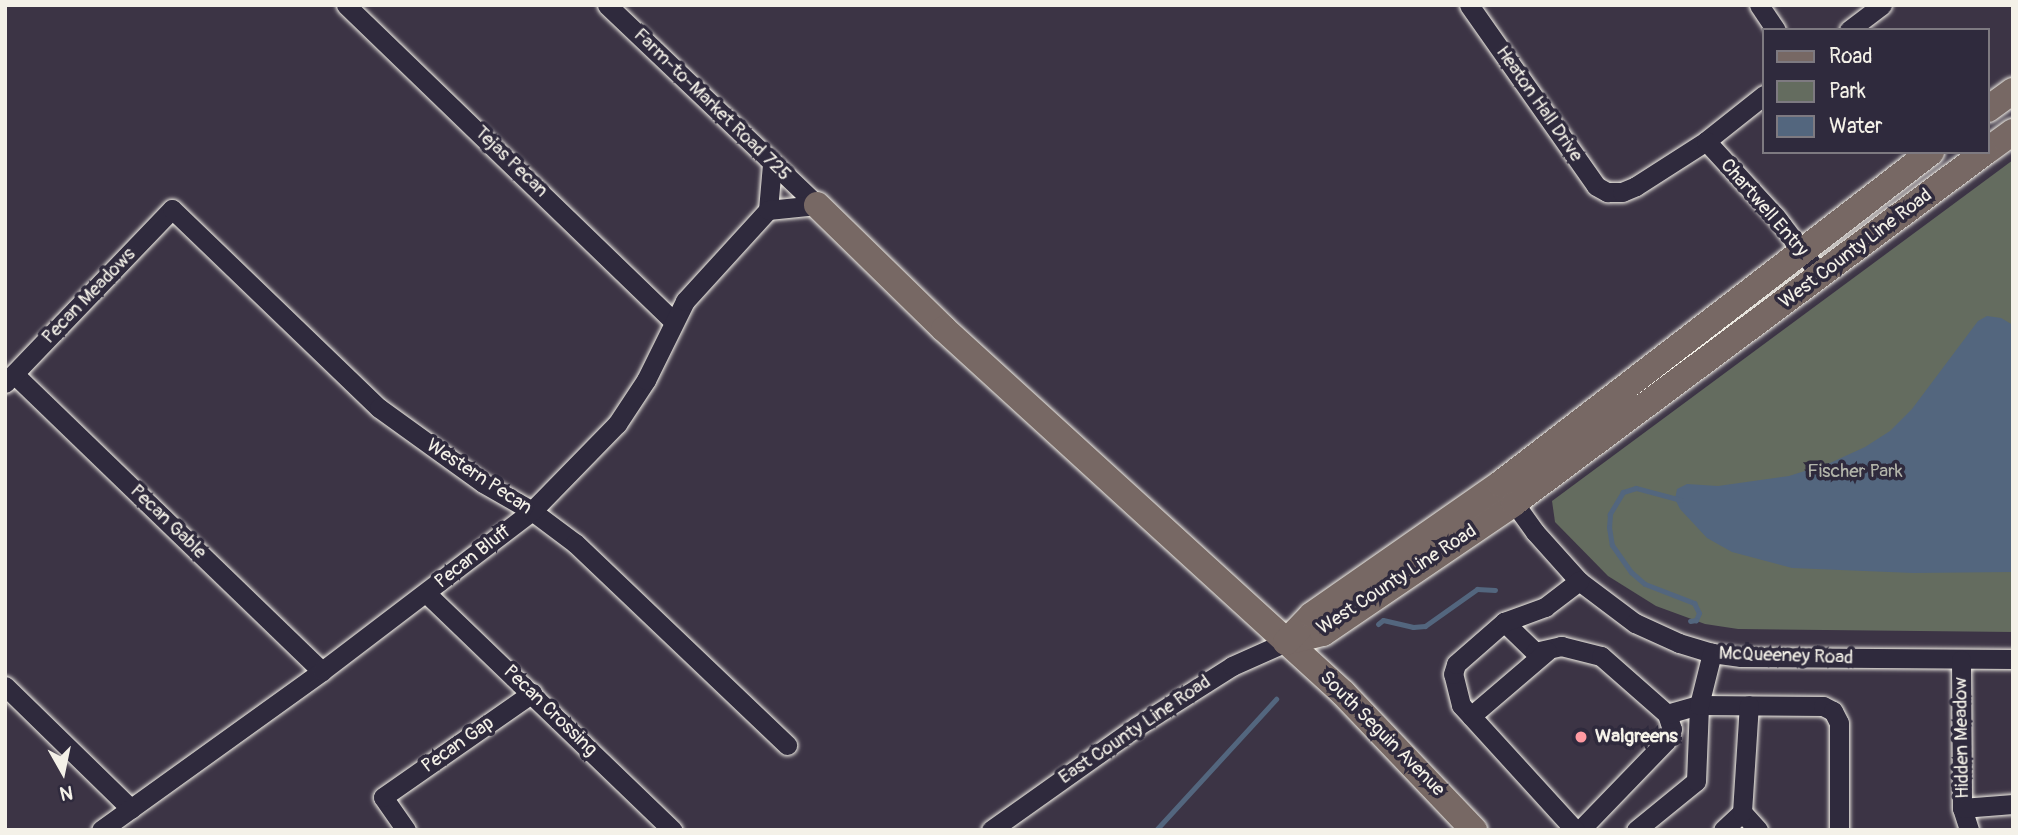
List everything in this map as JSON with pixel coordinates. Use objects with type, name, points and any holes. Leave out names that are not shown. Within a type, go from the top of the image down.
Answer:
[{"type":"main road","points":[[1990,107],[2013,90]]},
{"type":"main road","name":"West County Line Road","points":[[1990,149],[2013,132]]},
{"type":"main road","name":"West County Line Road","points":[[1507,494],[1802,250],[1928,154]]},
{"type":"main road","name":"West County Line Road","points":[[1286,642],[1323,633],[1507,494],[1821,276],[1983,154]]},
{"type":"main road","name":"South Seguin Avenue","points":[[817,205],[944,328],[1383,733],[1474,830]]},
{"type":"street","name":"Tejas Pecan","points":[[346,5],[673,321]]},
{"type":"street","name":"Farm-to-Market Road 725","points":[[607,5],[817,205]]},
{"type":"street","name":"Heaton Hall Drive","points":[[1469,5],[1596,186],[1615,193],[1636,186],[1706,141]]},
{"type":"street","points":[[1759,5],[1775,28]]},
{"type":"street","points":[[1852,28],[1882,5]]},
{"type":"street","points":[[1706,141],[1762,97]]},
{"type":"street","name":"Chartwell Entry","points":[[1706,141],[1802,250],[1821,276]]},
{"type":"street","points":[[772,164],[768,210],[817,205]]},
{"type":"street","name":"Pecan Meadows","points":[[10,378],[172,209]]},
{"type":"street","name":"Western Pecan","points":[[172,209],[379,408],[483,483],[532,511],[611,575],[787,745]]},
{"type":"street","name":"Pecan Bluff","points":[[101,830],[322,671],[532,511],[617,424],[646,380],[684,300],[768,210]]},
{"type":"street","name":"Pecan Gable","points":[[10,378],[322,671]]},
{"type":"street","name":"McQueeney Road","points":[[1507,494],[1580,581],[1635,623],[1679,643],[1712,653],[1763,658],[2013,659]]},
{"type":"street","points":[[1504,622],[1535,652],[1562,646],[1601,656],[1667,714],[1672,729],[1666,741],[1577,830],[1471,716],[1457,693],[1453,674],[1456,664],[1504,622],[1545,607],[1580,581]]},
{"type":"street","name":"Pecan Crossing","points":[[426,593],[672,830]]},
{"type":"street","name":"East County Line Road","points":[[990,830],[1136,727],[1232,666],[1286,642]]},
{"type":"street","points":[[1471,716],[1547,651]]},
{"type":"street","points":[[1636,830],[1696,781],[1699,705],[1712,653]]},
{"type":"street","name":"Hidden Meadow","points":[[1961,660],[1962,808],[2013,804]]},
{"type":"street","points":[[5,686],[131,809]]},
{"type":"street","name":"Pecan Gap","points":[[406,830],[383,797],[532,693]]},
{"type":"street","points":[[1667,714],[1699,705],[1823,706],[1833,711],[1839,723],[1839,830]]},
{"type":"street","points":[[1723,830],[1742,812],[1749,705]]},
{"type":"street","points":[[1962,808],[1969,830]]},
{"type":"street","points":[[1742,812],[1758,830]]},
{"type":"green space","name":"Fischer Park","points":[[2013,160],[2013,632],[1738,629],[1705,624],[1656,606],[1608,576],[1555,522],[1552,501]]},
{"type":"water","points":[[1987,316],[2001,318],[2013,325],[2013,572],[1913,573],[1792,568],[1732,552],[1707,538],[1680,509],[1675,499],[1677,489],[1687,484],[1718,486],[1789,476],[1830,463],[1865,447],[1890,431],[1912,409],[1978,321]]},
{"type":"waterway","points":[[1681,500],[1636,488],[1623,492],[1610,514],[1609,527],[1612,545],[1631,572],[1645,584],[1694,603],[1699,613],[1696,620],[1690,621]]},
{"type":"waterway","points":[[1378,624],[1383,620],[1413,627],[1425,626],[1477,589],[1495,590]]},
{"type":"waterway","points":[[1156,830],[1276,699]]},
{"type":"place","name":"Walgreens","points":[[1581,737]]}]
